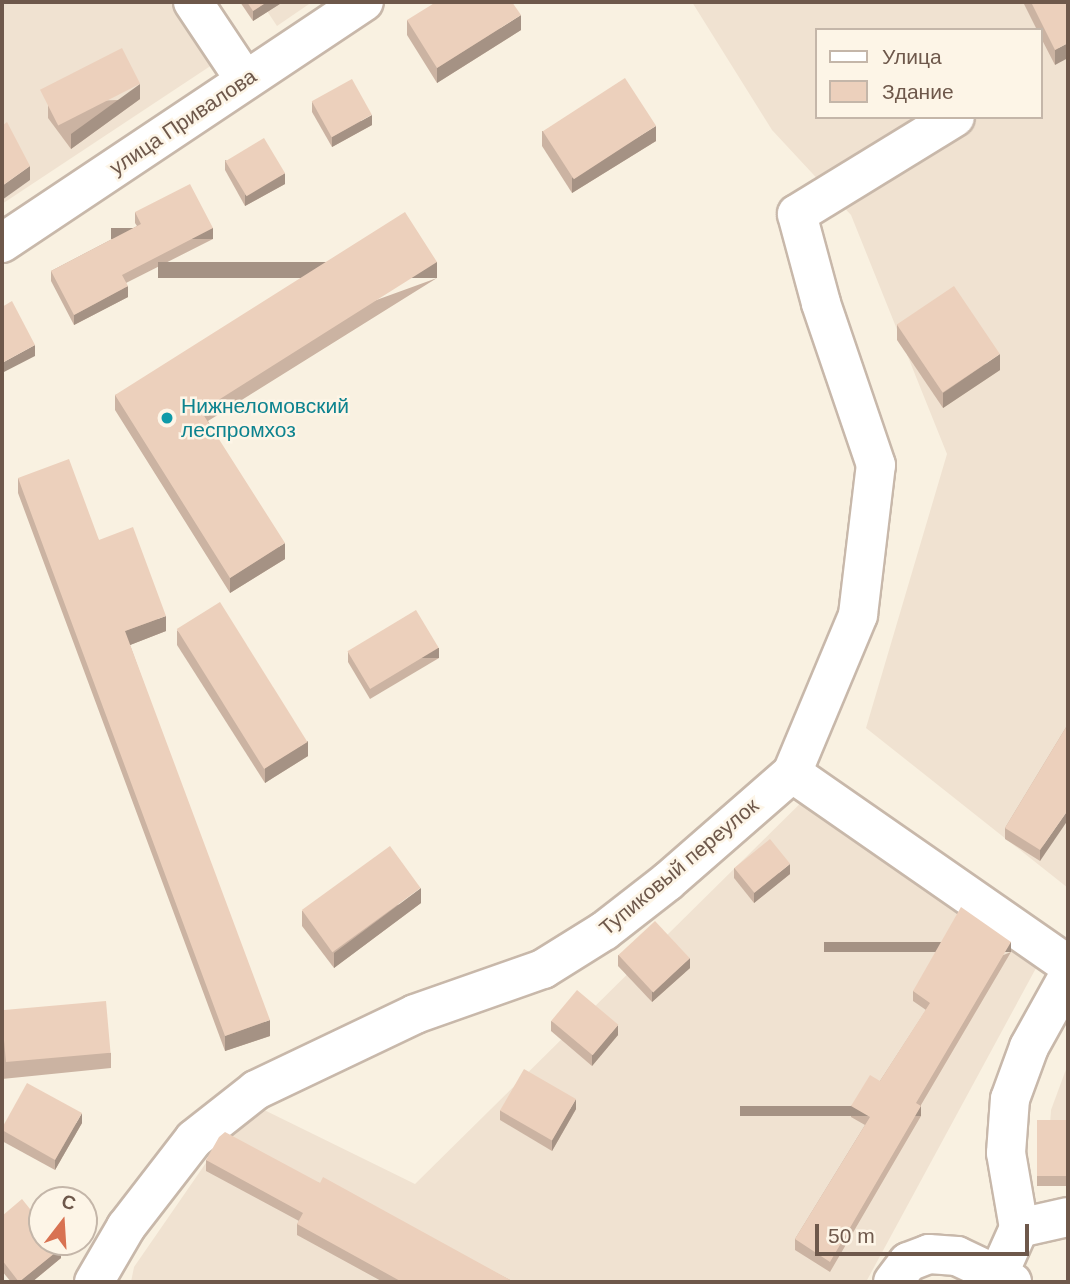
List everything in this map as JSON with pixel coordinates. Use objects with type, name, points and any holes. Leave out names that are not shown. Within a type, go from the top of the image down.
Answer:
[{"type":"street","points":[[194,2],[245,80]]},
{"type":"street","name":"улица Привалова","points":[[2,243],[364,2]]},
{"type":"street","points":[[952,119],[797,214],[821,303],[876,465],[858,615],[792,773],[1068,965]]},
{"type":"street","name":"Тупиковый переулок","points":[[94,1282],[127,1227],[194,1139],[256,1090],[415,1014],[543,969],[604,931],[667,882],[792,773]]},
{"type":"street","points":[[893,1282],[908,1262],[929,1254],[957,1256],[1005,1278],[1019,1228],[1006,1153],[1010,1100],[1029,1046],[1068,977]]},
{"type":"street","points":[[1019,1228],[1068,1217]]},
{"type":"shaded area","points":[[2,2],[191,2],[224,57],[2,204]]},
{"type":"shaded area","points":[[261,2],[312,2],[277,26]]},
{"type":"shaded area","points":[[692,2],[1068,2],[1068,888],[866,728],[947,454],[851,215],[772,130]]},
{"type":"shaded area","points":[[825,779],[1048,946],[866,1282],[131,1282],[134,1267],[248,1102],[415,1184]]},
{"type":"shaded area","points":[[1068,1064],[1068,1169],[1047,1169],[1051,1110]]},
{"type":"building","points":[[247,2],[267,2],[253,11]]},
{"type":"building","points":[[436,2],[512,2],[521,15],[437,68],[407,20]]},
{"type":"building","points":[[1031,2],[1068,2],[1068,43],[1055,50]]},
{"type":"building","points":[[122,48],[140,84],[58,125],[40,90]]},
{"type":"building","points":[[625,78],[656,126],[574,179],[543,131]]},
{"type":"building","points":[[352,79],[372,115],[332,137],[312,101]]},
{"type":"building","points":[[7,122],[30,166],[2,186],[2,126]]},
{"type":"building","points":[[264,138],[285,173],[247,196],[225,161]]},
{"type":"building","points":[[190,184],[213,228],[122,275],[128,286],[74,315],[51,271],[141,224],[135,212]]},
{"type":"building","name":"Нижнеломовский леспромхоз","points":[[405,212],[437,262],[201,411],[285,543],[230,578],[115,395]]},
{"type":"building","points":[[954,286],[1000,354],[943,393],[897,325]]},
{"type":"building","points":[[12,301],[35,345],[2,363],[2,307]]},
{"type":"building","points":[[69,459],[99,540],[133,527],[166,616],[125,631],[270,1020],[225,1036],[18,478]]},
{"type":"building","points":[[220,602],[307,742],[264,769],[177,629]]},
{"type":"building","points":[[416,610],[439,648],[370,689],[347,651]]},
{"type":"building","points":[[1068,724],[1068,810],[1040,850],[1005,828]]},
{"type":"building","points":[[770,839],[790,864],[754,893],[734,868]]},
{"type":"building","points":[[390,846],[421,888],[332,952],[302,910]]},
{"type":"building","points":[[961,907],[1011,942],[916,1103],[921,1106],[830,1262],[795,1239],[870,1117],[851,1106],[870,1075],[880,1081],[930,1003],[913,991]]},
{"type":"building","points":[[655,921],[690,958],[653,992],[618,955]]},
{"type":"building","points":[[577,990],[618,1025],[593,1055],[551,1021]]},
{"type":"building","points":[[106,1001],[111,1053],[6,1062],[2,1010]]},
{"type":"building","points":[[524,1069],[576,1099],[552,1141],[500,1111]]},
{"type":"building","points":[[27,1083],[82,1113],[55,1160],[2,1130]]},
{"type":"building","points":[[1037,1120],[1068,1120],[1068,1176],[1037,1176]]},
{"type":"building","points":[[225,1132],[320,1183],[323,1177],[514,1282],[402,1282],[297,1224],[303,1213],[206,1160],[219,1137]]},
{"type":"building","points":[[22,1199],[28,1206],[28,1256],[51,1256],[19,1282],[2,1260],[2,1216]]},
{"type":"place","name":"Нижнеломовский леспромхоз","points":[[167,418]]}]
